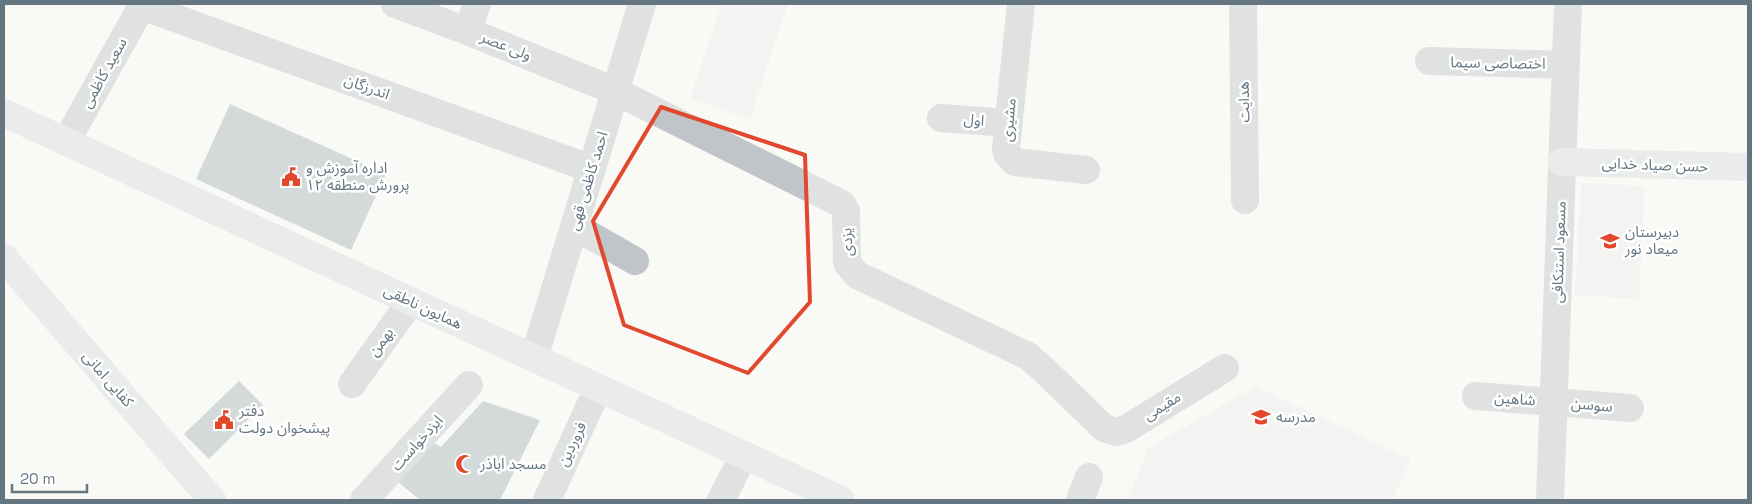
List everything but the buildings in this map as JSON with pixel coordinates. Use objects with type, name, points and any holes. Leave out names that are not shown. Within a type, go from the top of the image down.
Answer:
[{"type":"main road","name":"همایون ناطقی","points":[[4,113],[841,500]]},
{"type":"main road","name":"حسن صیاد خدایی","points":[[1562,162],[1748,168]]},
{"type":"main road","name":"کفایی امانی","points":[[4,258],[212,500]]},
{"type":"street","name":"سعید کاظمی","points":[[66,142],[144,4]]},
{"type":"street","name":"اندرزگان","points":[[144,4],[592,168]]},
{"type":"street","name":"ولی عصر","points":[[395,4],[615,91]]},
{"type":"street","points":[[467,31],[477,4]]},
{"type":"street","name":"احمد کاظمی قهی","points":[[534,358],[642,4]]},
{"type":"street","name":"مشیری","points":[[1022,4],[1008,123],[1007,154],[1015,162],[1086,170]]},
{"type":"street","name":"هدایت","points":[[1242,4],[1245,200]]},
{"type":"street","name":"مسعود استنکافی","points":[[1550,500],[1568,4]]},
{"type":"street","name":"اختصاصی سیما","points":[[1429,61],[1566,65]]},
{"type":"street","name":"یزدی","points":[[615,91],[842,204],[846,211],[847,263],[857,275],[1028,356],[1044,369],[1098,423]]},
{"type":"street","name":"اول","points":[[941,118],[1008,123]]},
{"type":"street","points":[[574,226],[635,261]]},
{"type":"street","name":"بهمن","points":[[352,384],[411,301]]},
{"type":"street","name":"مقیمی","points":[[1098,423],[1109,431],[1121,431],[1225,368]]},
{"type":"street","name":"ایزدخواست","points":[[364,500],[469,385]]},
{"type":"street","name":"فروردین","points":[[547,500],[598,388]]},
{"type":"street","name":"شاهین","points":[[1476,396],[1554,401]]},
{"type":"street","name":"سوسن","points":[[1554,401],[1630,408]]},
{"type":"street","points":[[721,500],[744,455]]},
{"type":"highlighted area","points":[[661,107],[805,155],[810,302],[748,373],[624,325],[593,221]]},
{"type":"shaded area","points":[[722,4],[788,4],[750,120],[690,98]]},
{"type":"shaded area","name":"دبیرستان میعاد نور","points":[[1581,183],[1645,186],[1639,299],[1575,295]]},
{"type":"shaded area","name":"مدرسه","points":[[1256,386],[1411,460],[1392,500],[1128,500],[1148,448]]},
{"type":"place","name":"اداره آموزش و پرورش منطقه ۱۲","points":[[291,177]]},
{"type":"place","name":"دبیرستان میعاد نور","points":[[1610,241]]},
{"type":"place","name":"مدرسه","points":[[1261,417]]},
{"type":"place","name":"دفتر پیشخوان دولت","points":[[224,420]]},
{"type":"place","name":"مسجد اباذر","points":[[465,464]]}]
